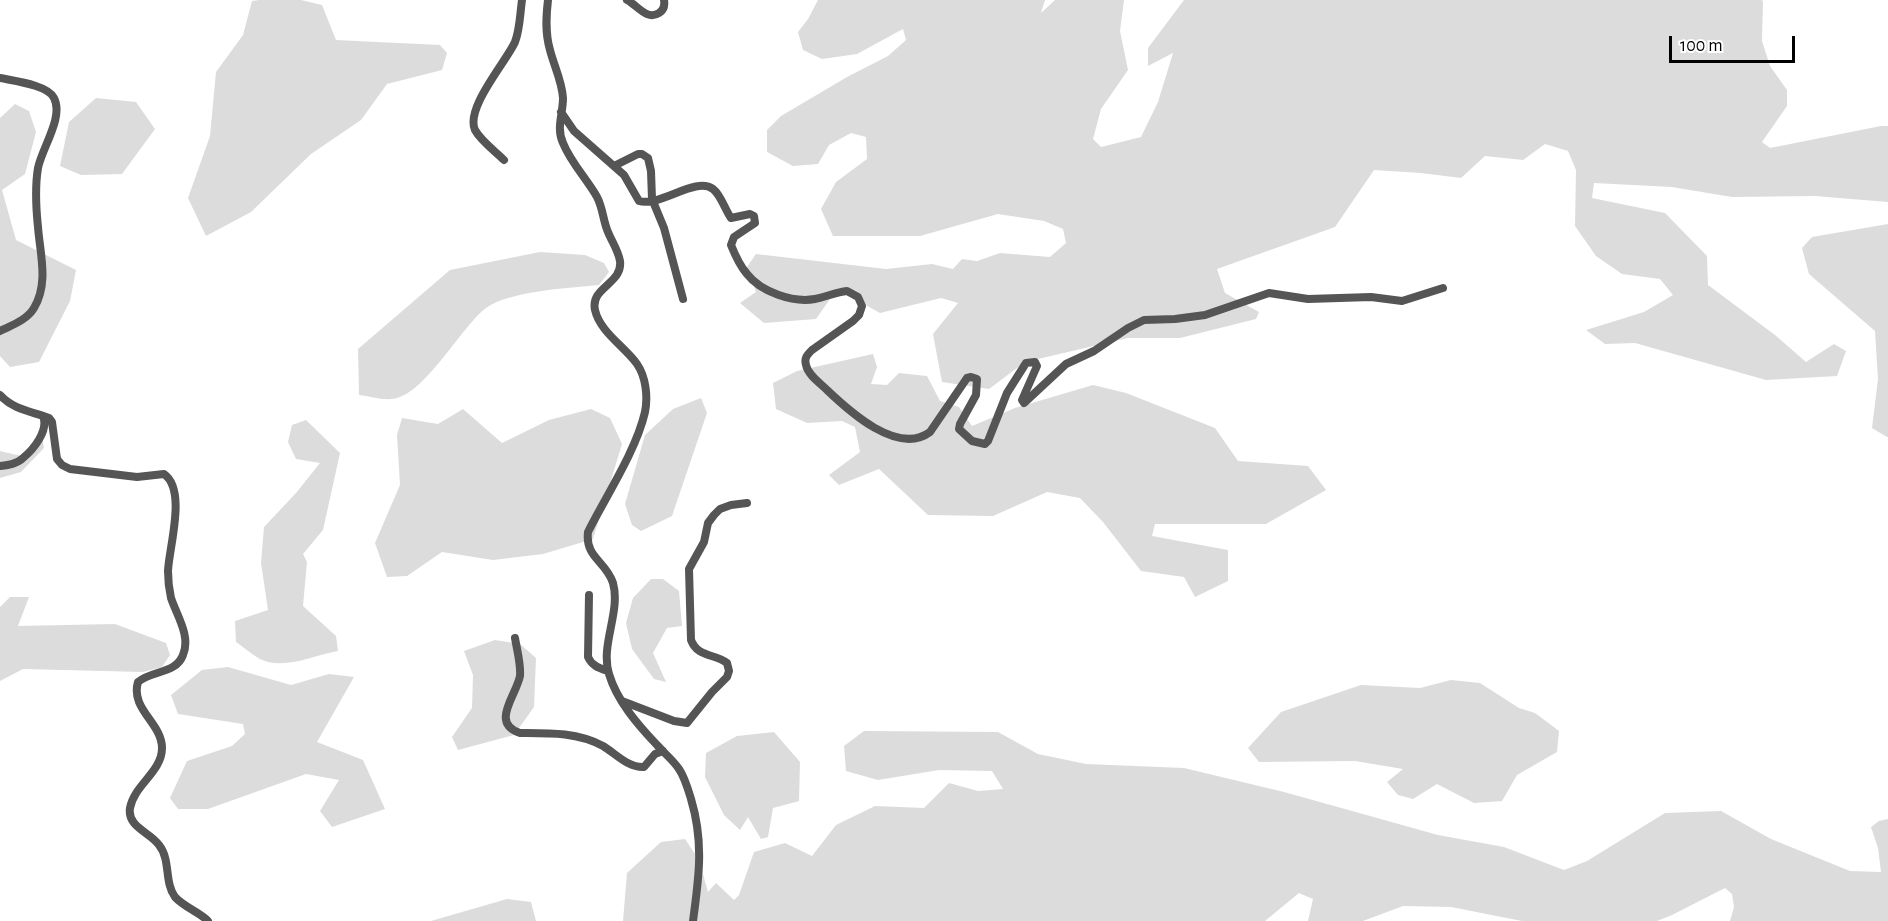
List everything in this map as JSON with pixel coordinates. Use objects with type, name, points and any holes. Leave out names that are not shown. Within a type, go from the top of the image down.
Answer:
[{"type":"street","points":[[504,160],[480,137],[474,128],[473,118],[485,91],[514,42],[522,0]]},
{"type":"street","points":[[548,0],[546,35],[563,98],[559,131],[562,142],[598,198],[605,226],[617,250],[620,263],[619,272],[614,280],[599,291],[594,301],[597,318],[636,364],[643,375],[645,387],[645,411],[637,435],[588,532],[587,542],[590,551],[608,571],[613,585],[614,600],[607,659],[608,671],[614,688],[642,729],[679,768],[687,784],[698,827],[700,856],[693,921]]},
{"type":"street","points":[[627,0],[652,16],[660,13],[665,6],[664,0]]},
{"type":"street","points":[[0,78],[44,89],[53,94],[57,111],[38,167],[38,228],[43,264],[39,295],[34,308],[25,318],[0,331]]},
{"type":"street","points":[[561,112],[574,131],[624,175],[639,201],[653,202],[690,189],[709,187],[716,191],[730,218],[750,214],[754,216],[755,223],[734,237],[731,245],[748,276],[761,287],[792,298],[814,300],[847,291],[858,297],[862,306],[859,315],[812,350],[806,356],[805,363],[812,376],[846,408],[876,429],[902,438],[924,437],[930,432],[967,378],[971,376],[978,382],[976,395],[959,429],[972,441],[986,444],[1007,393],[1026,363],[1035,362],[1037,366],[1022,400],[1024,403],[1066,364],[1094,351],[1141,321],[1205,315],[1269,293],[1308,299],[1386,297],[1402,302],[1443,288]]},
{"type":"street","points":[[614,166],[638,154],[648,158],[653,202],[664,228],[683,300]]},
{"type":"street","points":[[0,395],[8,403],[48,418],[52,422],[57,459],[62,465],[80,471],[125,476],[164,474],[171,482],[175,506],[168,568],[169,584],[171,598],[185,635],[186,646],[178,664],[171,669],[143,677],[138,682],[136,695],[139,704],[159,736],[162,747],[156,766],[132,801],[130,809],[133,823],[160,846],[166,858],[171,888],[175,896],[208,921]]},
{"type":"street","points":[[0,466],[16,463],[24,458],[42,435],[45,424],[43,416]]},
{"type":"street","points":[[622,701],[674,721],[687,723],[727,677],[729,671],[727,663],[722,659],[700,653],[691,640],[689,569],[699,552],[708,523],[714,515],[720,509],[747,503]]},
{"type":"street","points":[[589,595],[588,657],[590,663],[608,671]]},
{"type":"street","points":[[515,638],[520,675],[505,718],[512,730],[520,733],[568,734],[588,738],[624,761],[639,767],[644,766],[655,754],[663,751]]},
{"type":"shaded area","points":[[301,0],[322,5],[336,40],[440,45],[447,53],[442,70],[387,84],[361,120],[311,154],[251,212],[206,236],[188,198],[210,136],[216,72],[243,35],[252,1]]},
{"type":"shaded area","points":[[818,0],[1045,0],[1041,13],[1055,0],[1124,0],[1120,31],[1128,70],[1101,109],[1093,139],[1101,147],[1141,137],[1158,102],[1173,53],[1148,66],[1148,48],[1184,0],[1762,0],[1762,41],[1770,66],[1787,90],[1787,106],[1762,142],[1770,148],[1888,126],[1888,202],[1815,196],[1732,197],[1672,187],[1594,183],[1592,198],[1665,213],[1707,256],[1708,285],[1775,335],[1806,362],[1834,344],[1846,351],[1837,376],[1766,380],[1635,343],[1605,344],[1586,330],[1644,312],[1673,295],[1660,279],[1622,274],[1596,256],[1575,226],[1576,170],[1568,151],[1545,144],[1523,160],[1485,156],[1461,178],[1374,170],[1335,227],[1217,269],[1225,293],[1259,312],[1256,319],[1180,338],[1128,338],[1025,362],[989,389],[942,382],[933,334],[958,303],[941,298],[880,313],[837,289],[816,319],[764,323],[740,303],[756,292],[747,267],[756,254],[886,269],[932,264],[953,269],[962,259],[977,261],[1000,253],[1050,257],[1066,243],[1063,229],[1044,221],[998,214],[920,236],[833,236],[821,209],[836,182],[867,159],[866,137],[851,133],[829,145],[818,164],[793,166],[767,152],[767,130],[781,116],[888,56],[906,40],[903,29],[857,54],[822,59],[803,50],[798,32]]},
{"type":"shaded area","points":[[96,98],[136,102],[155,129],[122,174],[81,175],[60,166],[69,122]]},
{"type":"shaded area","points":[[15,104],[29,111],[36,132],[25,174],[2,190],[16,240],[76,270],[70,301],[39,362],[10,367],[0,356],[0,118]]},
{"type":"shaded area","points":[[1888,224],[1887,437],[1872,428],[1878,379],[1875,331],[1809,274],[1802,248],[1812,237]]},
{"type":"shaded area","points":[[540,252],[585,255],[604,263],[609,272],[599,285],[540,291],[496,302],[476,318],[428,375],[403,396],[387,399],[359,395],[358,349],[450,270]]},
{"type":"shaded area","points":[[873,354],[877,367],[871,384],[887,385],[899,373],[927,376],[940,401],[959,407],[972,426],[1015,408],[1093,385],[1126,393],[1215,428],[1238,461],[1308,466],[1326,490],[1266,524],[1155,524],[1152,536],[1228,550],[1228,581],[1195,597],[1184,577],[1141,571],[1103,522],[1080,498],[1047,492],[993,516],[928,515],[879,469],[839,485],[829,475],[860,452],[855,427],[842,421],[807,423],[776,409],[773,383],[797,371]]},
{"type":"shaded area","points":[[701,398],[707,413],[672,516],[641,531],[632,525],[625,504],[645,435],[673,409]]},
{"type":"shaded area","points":[[463,409],[502,443],[549,420],[591,409],[610,418],[622,444],[593,539],[543,554],[493,560],[442,552],[407,576],[387,577],[375,543],[400,485],[397,435],[402,418],[438,424]]},
{"type":"shaded area","points":[[306,420],[340,453],[323,530],[303,554],[307,562],[303,606],[336,636],[338,651],[295,662],[268,662],[236,642],[235,621],[268,610],[261,563],[264,527],[320,463],[296,459],[288,442],[292,425]]},
{"type":"shaded area","points":[[42,436],[44,448],[21,472],[0,478],[0,451],[21,456]]},
{"type":"shaded area","points":[[651,579],[663,579],[679,591],[682,626],[667,628],[653,653],[666,682],[654,679],[632,649],[626,623],[633,598]]},
{"type":"shaded area","points":[[10,597],[29,597],[18,626],[115,624],[166,643],[170,655],[162,667],[143,672],[23,669],[0,681],[0,607]]},
{"type":"shaded area","points":[[495,640],[520,644],[536,658],[534,707],[514,735],[458,750],[452,737],[472,708],[473,675],[464,651]]},
{"type":"shaded area","points":[[228,667],[291,685],[329,674],[354,677],[317,742],[363,760],[385,809],[332,827],[320,811],[339,780],[306,774],[208,809],[178,809],[170,798],[187,761],[232,746],[245,734],[243,724],[178,714],[171,695],[202,670]]},
{"type":"shaded area","points":[[1451,680],[1480,683],[1519,708],[1535,713],[1559,731],[1557,752],[1517,775],[1502,801],[1474,803],[1437,784],[1413,799],[1398,795],[1387,782],[1403,769],[1355,761],[1259,762],[1248,748],[1281,712],[1361,685],[1420,688]]},
{"type":"shaded area","points":[[864,731],[998,732],[1038,754],[1086,764],[1184,768],[1284,792],[1438,835],[1504,847],[1564,870],[1587,861],[1665,813],[1721,811],[1771,839],[1850,871],[1881,872],[1878,848],[1871,827],[1879,821],[1888,819],[1888,921],[1730,921],[1734,907],[1732,894],[1725,888],[1657,921],[1522,921],[1451,907],[1403,906],[1363,921],[1308,921],[1313,899],[1299,893],[1265,921],[623,921],[627,873],[661,842],[685,839],[699,860],[708,892],[716,883],[734,900],[739,895],[754,852],[785,843],[812,856],[836,825],[875,806],[924,808],[949,783],[978,791],[1003,789],[992,771],[939,770],[878,780],[846,771],[844,746]]},
{"type":"shaded area","points":[[774,732],[800,762],[799,801],[773,808],[768,837],[761,839],[748,817],[740,830],[724,815],[705,777],[706,753],[737,736]]},
{"type":"shaded area","points":[[507,899],[531,902],[536,921],[431,921]]}]
